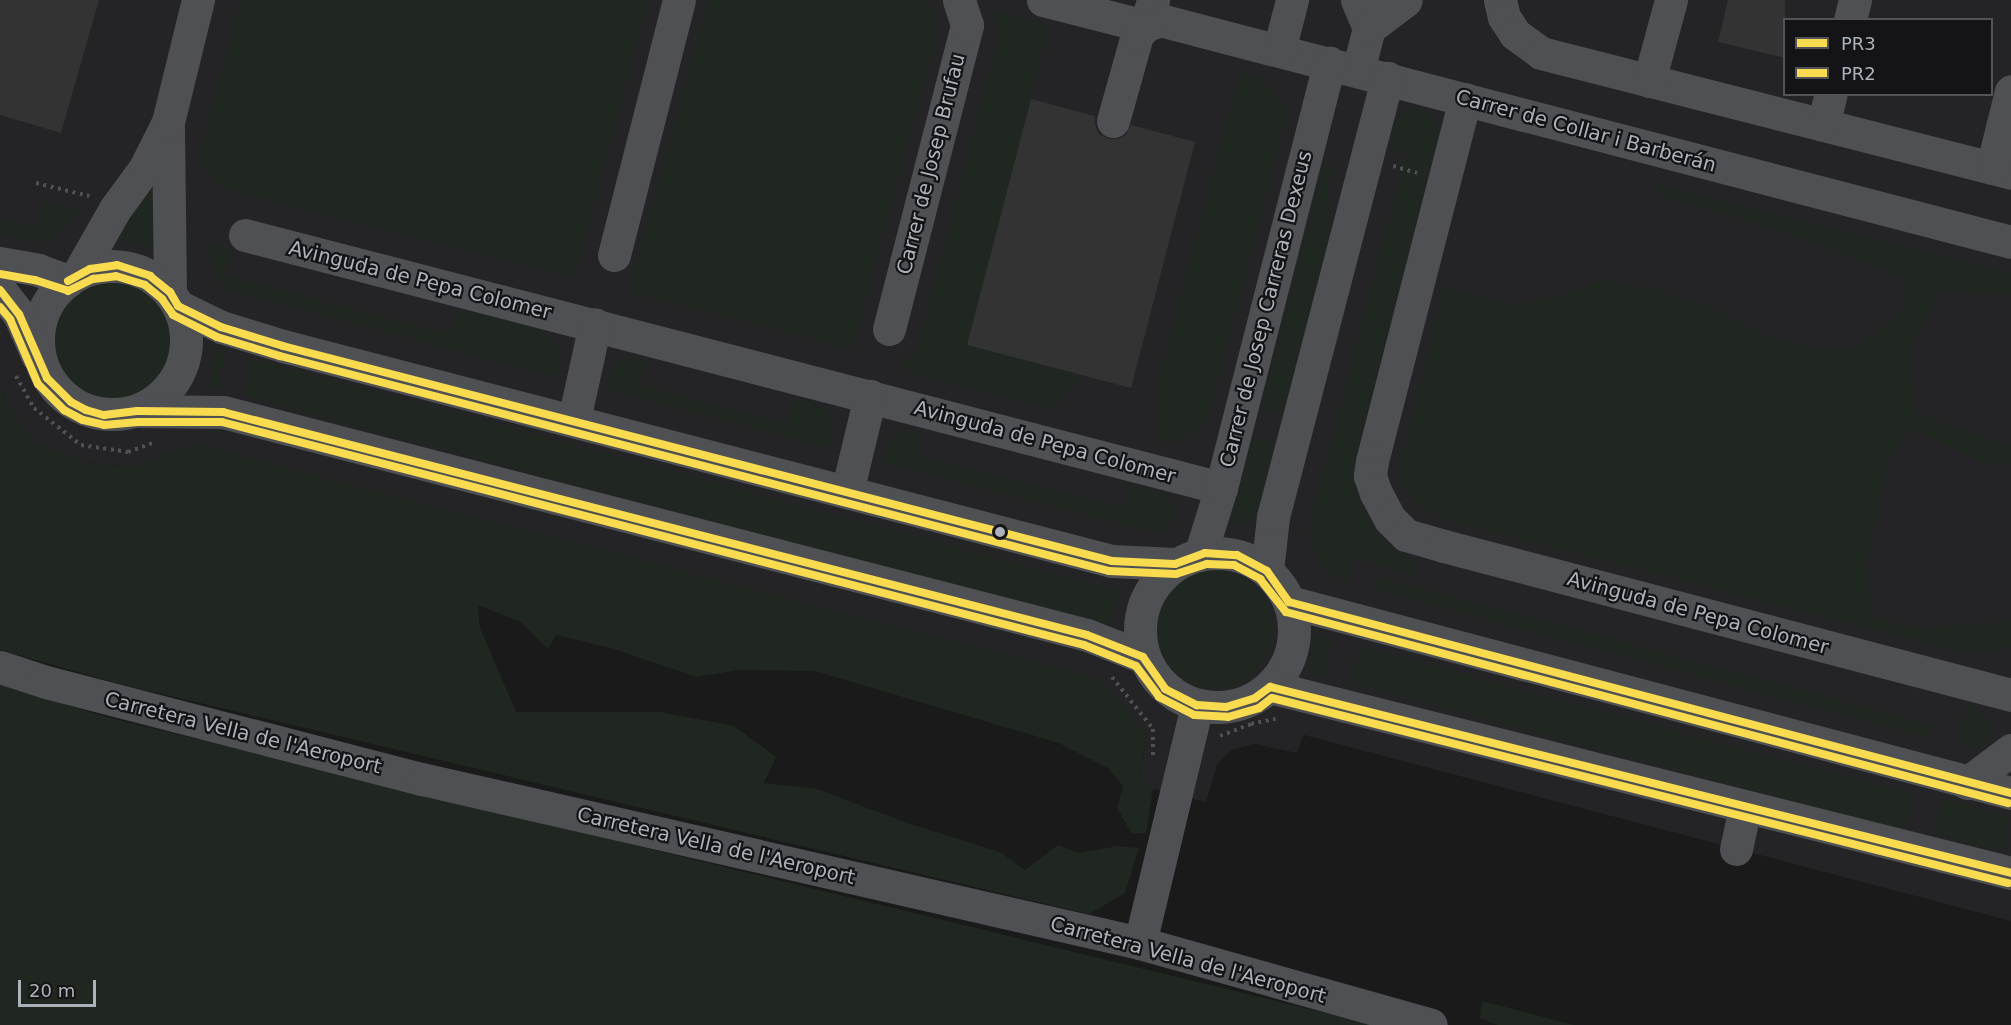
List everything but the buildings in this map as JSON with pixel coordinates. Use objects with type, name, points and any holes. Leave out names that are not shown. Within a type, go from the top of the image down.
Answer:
[{"type":"street","points":[[73,277],[115,208],[145,168],[168,122],[198,0]]},
{"type":"street","points":[[614,255],[679,0]]},
{"type":"street","name":"Carrer de Josep Brufau","points":[[889,329],[967,25],[959,0]]},
{"type":"street","name":"Carrer de Collar i Barberán","points":[[1043,0],[1142,13],[2011,242]]},
{"type":"street","points":[[1279,50],[1292,0]]},
{"type":"street","points":[[1368,7],[1394,0]]},
{"type":"street","points":[[1368,7],[1406,0]]},
{"type":"street","points":[[1500,0],[1504,17],[1515,34],[1541,53],[1649,81],[1827,110],[2001,170],[2011,91]]},
{"type":"street","points":[[1649,81],[1671,0]]},
{"type":"street","points":[[1850,18],[1855,0]]},
{"type":"street","points":[[1267,571],[1273,517],[1358,71],[1368,7]]},
{"type":"street","points":[[1113,120],[1142,13]]},
{"type":"street","name":"Carrer de Josep Carreras Dexeus","points":[[1187,559],[1221,488],[1358,71]]},
{"type":"street","name":"Avinguda de Pepa Colomer","points":[[1465,99],[1372,461],[1370,476],[1390,519],[1406,535],[1433,543],[2011,695]]},
{"type":"street","points":[[137,411],[165,394],[177,378],[185,359],[187,332],[174,299],[168,122]]},
{"type":"street","name":"Avinguda de Pepa Colomer","points":[[245,235],[1221,488]]},
{"type":"street","points":[[0,263],[73,277]]},
{"type":"street","points":[[47,378],[40,359],[38,333],[44,310],[57,290],[73,277],[90,269],[117,266],[150,276],[174,299],[221,327],[283,346],[1112,561],[1237,555],[1267,571],[1289,602],[1294,640],[1286,665],[1270,687],[1256,698],[1226,707],[1197,705],[1165,689],[1143,657],[1138,632],[1142,608],[1158,578],[1187,559]]},
{"type":"street","points":[[0,290],[19,314],[47,378],[71,402],[86,410],[104,415],[137,411],[223,412],[1087,635],[1143,657]]},
{"type":"street","points":[[574,420],[595,324]]},
{"type":"street","points":[[848,492],[870,396]]},
{"type":"street","points":[[1289,602],[1937,771],[1967,783],[2011,793]]},
{"type":"street","name":"Carretera Vella de l'Aeroport","points":[[0,667],[46,682],[422,779],[1140,943],[1431,1025]]},
{"type":"street","points":[[1270,687],[2011,873]]},
{"type":"street","points":[[1140,943],[1197,705]]},
{"type":"street","points":[[1967,783],[2011,750]]},
{"type":"street","points":[[1736,849],[1745,808]]},
{"type":"shaded area","points":[[0,0],[2011,0],[2011,921],[1304,735],[1297,753],[1255,744],[1231,750],[1217,765],[1206,802],[1153,789],[1139,779],[1147,735],[1102,680],[194,444],[134,467],[84,463],[32,441],[7,404],[0,387]]},
{"type":"shaded area","points":[[241,0],[648,0],[574,278],[224,188],[210,178],[201,160],[206,129]]},
{"type":"shaded area","points":[[708,0],[927,0],[934,12],[936,37],[852,349],[629,292]]},
{"type":"shaded area","points":[[992,9],[1049,26],[967,345],[1081,375],[1054,409],[911,373],[900,363],[915,353],[920,339],[999,35]]},
{"type":"shaded area","points":[[1240,73],[1263,80],[1281,99],[1286,118],[1208,417],[1195,432],[1174,443],[1158,442],[1158,381]]},
{"type":"shaded area","points":[[1412,109],[1425,111],[1434,121],[1438,132],[1353,466],[1356,494],[1374,530],[1399,553],[1417,559],[1412,574],[1354,558],[1347,583],[1329,571],[1317,556],[1310,541],[1310,524],[1406,153],[1390,149],[1395,122],[1400,115]]},
{"type":"shaded area","points":[[1324,163],[1334,166],[1327,193],[1333,218],[1282,414],[1261,409]]},
{"type":"shaded area","points":[[155,167],[163,256],[137,242],[103,242]]},
{"type":"shaded area","points":[[1651,183],[2011,273],[2011,294],[1941,291],[1910,347],[1914,412],[2011,447],[2011,462],[1988,465],[1910,429],[1888,459],[1866,566],[1871,617],[1919,629],[2011,621],[2011,645],[1987,653],[1958,650],[1455,523],[1420,508],[1403,488],[1400,467],[1444,287],[1510,306],[1567,294],[1597,280],[1656,289],[1713,309],[1764,336],[1815,348],[1859,348],[1903,309],[1906,278],[1785,232],[1662,196]]},
{"type":"shaded area","points":[[44,201],[81,212],[50,239],[34,242],[0,233],[0,219],[37,229]]},
{"type":"shaded area","points":[[207,244],[230,249],[225,276],[450,334],[457,308],[535,327],[556,343],[560,354],[559,370],[554,376],[237,293],[224,287],[216,278]]},
{"type":"shaded area","points":[[113,283],[135,288],[155,300],[167,320],[172,342],[167,364],[155,384],[135,396],[113,401],[91,396],[71,384],[59,364],[54,342],[59,320],[71,300],[91,288]]},
{"type":"shaded area","points":[[215,348],[226,350],[219,388],[208,386]]},
{"type":"shaded area","points":[[631,357],[646,359],[640,385],[786,424],[794,397],[820,405],[829,414],[834,427],[831,448],[607,390],[608,379],[617,365]]},
{"type":"shaded area","points":[[253,359],[1119,591],[1110,628],[243,396]]},
{"type":"shaded area","points":[[0,387],[7,404],[32,441],[84,463],[134,467],[194,444],[1102,680],[1147,735],[1139,779],[1153,789],[1146,833],[1132,834],[1117,808],[1123,786],[1108,768],[1059,743],[815,671],[739,670],[696,677],[611,648],[556,635],[548,649],[521,622],[478,605],[480,628],[516,712],[660,712],[734,726],[776,757],[764,783],[817,789],[907,823],[1000,852],[1025,870],[1058,845],[1079,853],[1118,846],[1139,848],[1125,893],[1089,914],[124,685],[0,650]]},
{"type":"shaded area","points":[[903,430],[921,431],[916,456],[1126,508],[1131,483],[1165,493],[1175,506],[1173,519],[1168,529],[1160,534],[884,463],[884,454],[890,439]]},
{"type":"shaded area","points":[[1253,438],[1274,442],[1255,518],[1245,526],[1236,523],[1233,514]]},
{"type":"shaded area","points":[[1214,570],[1236,575],[1256,587],[1268,607],[1273,629],[1268,651],[1256,671],[1236,683],[1214,688],[1192,683],[1172,671],[1160,651],[1155,629],[1160,607],[1172,587],[1192,575]]},
{"type":"shaded area","points":[[1379,577],[1932,725],[1929,738],[1376,590]]},
{"type":"shaded area","points":[[1315,636],[1332,640],[1323,676],[1307,672]]},
{"type":"shaded area","points":[[1361,647],[1914,795],[1904,831],[1351,683]]},
{"type":"shaded area","points":[[0,685],[110,718],[1375,1025],[0,1025]]},
{"type":"shaded area","points":[[1969,703],[1980,710],[1988,724],[1986,749],[1958,742]]},
{"type":"shaded area","points":[[1943,799],[2011,817],[2001,852],[1934,834]]},
{"type":"shaded area","points":[[1482,1001],[1574,1025],[1498,1025],[1480,1018]]},
{"type":"transit line","name":"PR3","points":[[68,281],[90,269],[117,265],[150,276],[170,292],[178,306]]},
{"type":"transit line","name":"PR2","points":[[0,274],[35,280],[68,291],[93,279],[116,276],[145,285],[162,299],[173,315],[217,337],[280,356],[1109,571],[1176,574],[1207,564],[1234,565],[1260,579],[1286,612],[2008,803]]},
{"type":"transit line","name":"PR3","points":[[0,290],[19,314],[47,378],[71,402],[86,410],[104,415],[137,411],[223,412],[1087,635],[1143,657]]},
{"type":"transit line","name":"PR3","points":[[178,306],[221,327],[283,346],[1112,561],[1175,564],[1205,553],[1237,555],[1267,571],[1289,602]]},
{"type":"transit line","name":"PR2","points":[[0,307],[10,319],[38,384],[64,410],[83,420],[104,425],[138,422],[222,422],[1084,645],[1136,666],[1159,697],[1194,715],[1228,717],[1259,708],[1272,698],[2008,883]]},
{"type":"transit line","name":"PR3","points":[[1289,602],[2011,793]]},
{"type":"transit line","name":"PR3","points":[[1143,657],[1165,689],[1197,705],[1226,707],[1255,698],[1270,687]]},
{"type":"transit line","name":"PR3","points":[[1270,687],[2011,873]]}]
